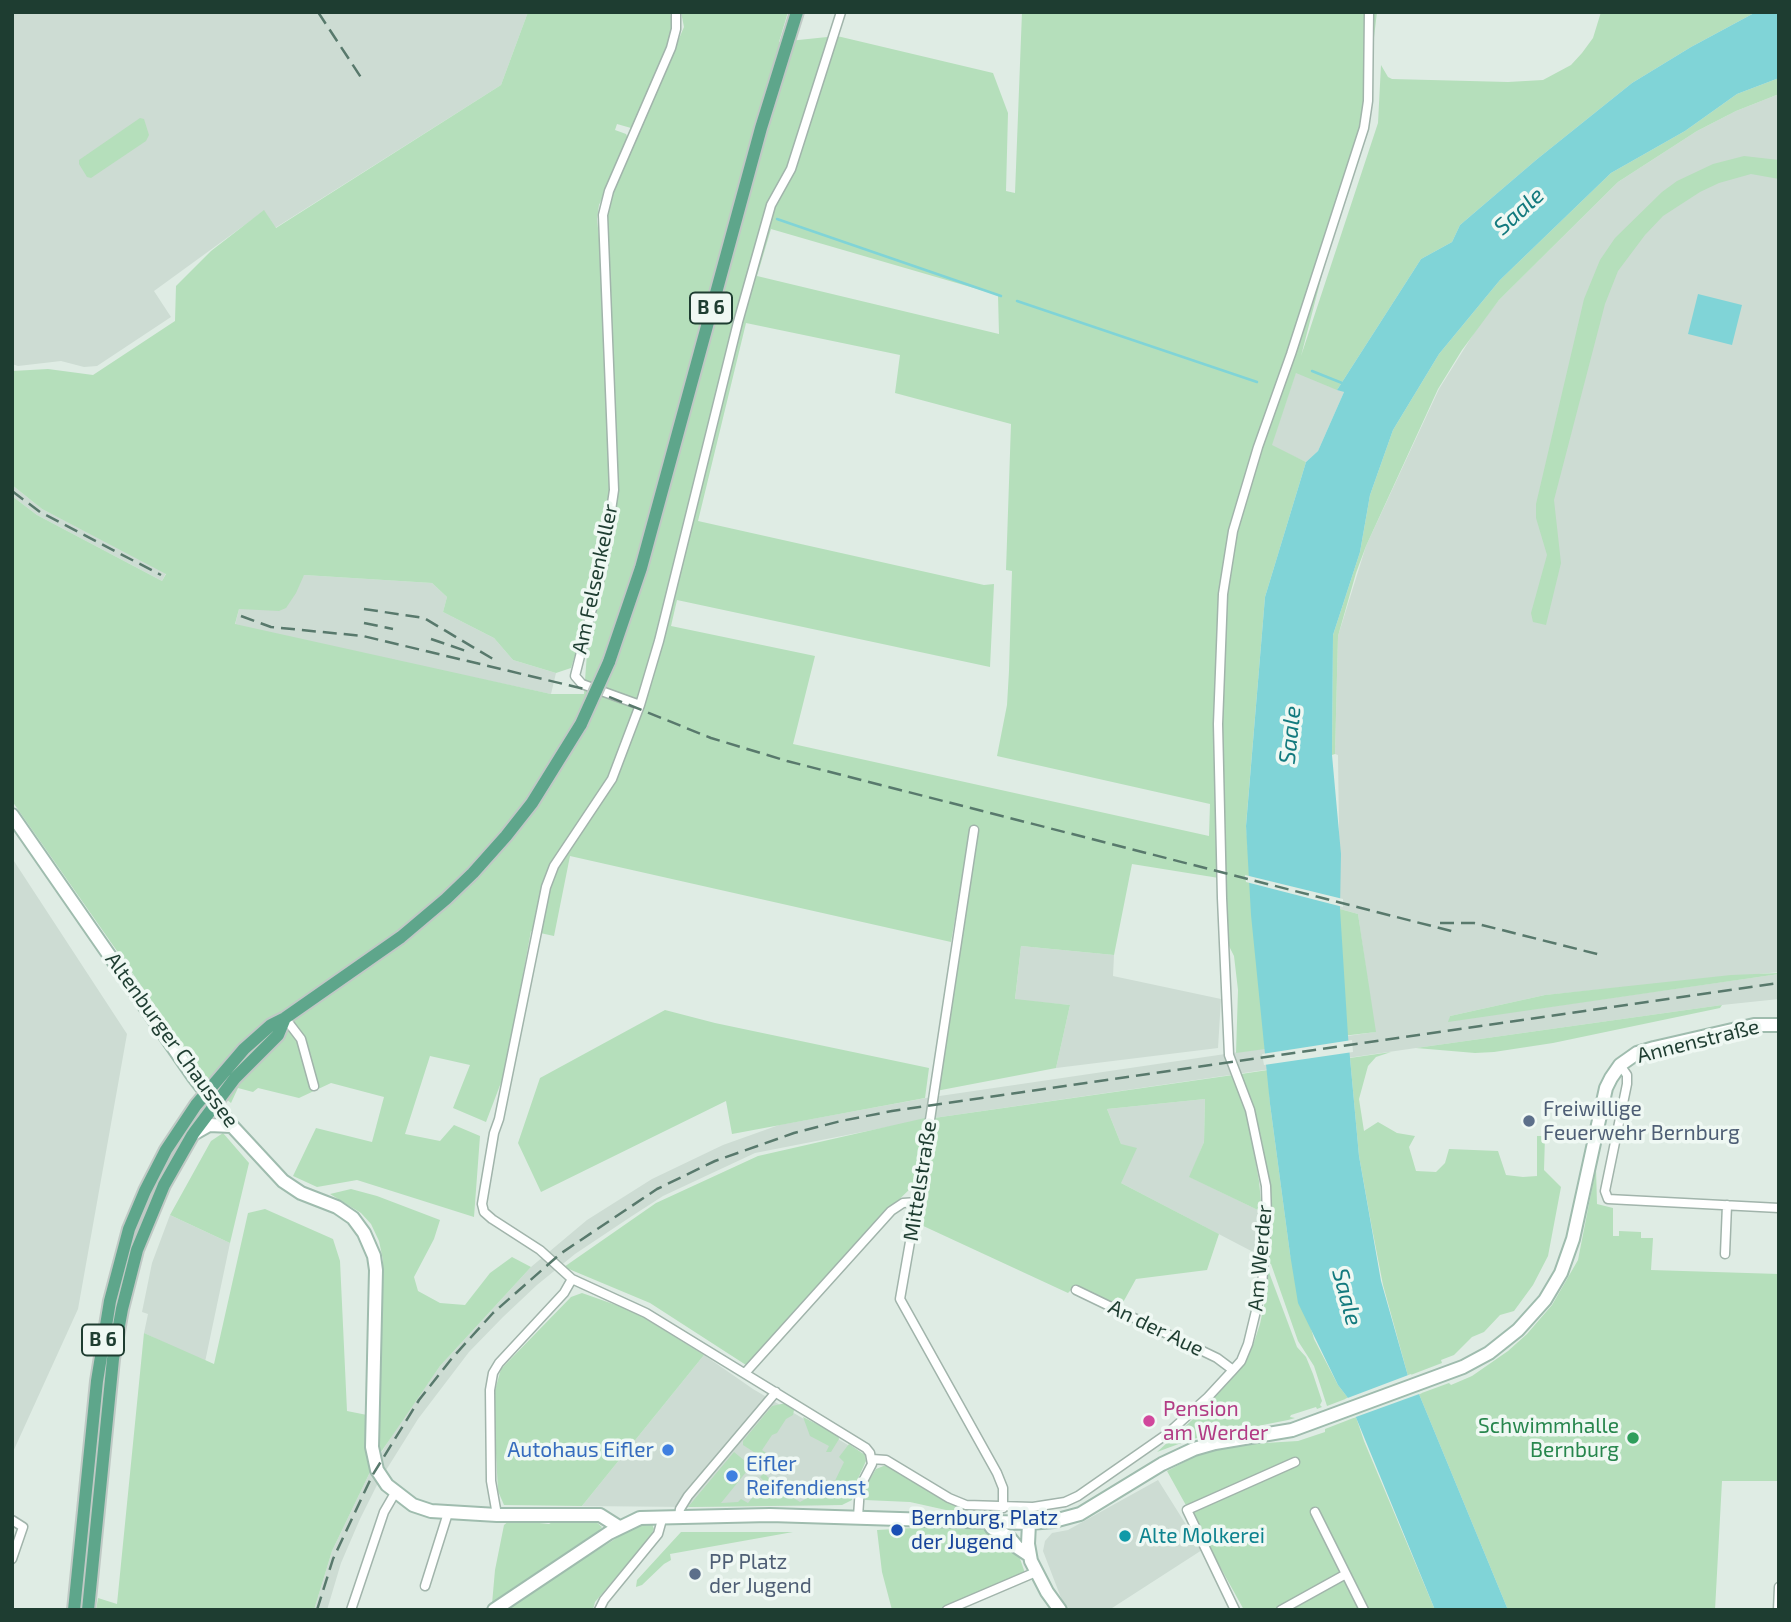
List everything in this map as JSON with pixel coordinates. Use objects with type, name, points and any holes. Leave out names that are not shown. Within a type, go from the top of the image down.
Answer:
[{"type":"main road","name":"B 6","points":[[74,1610],[99,1371],[118,1265],[136,1211],[155,1169],[176,1133],[244,1049],[271,1026],[401,937],[459,887],[532,803],[581,724],[609,662],[641,568],[761,128],[797,12]]},
{"type":"main road","name":"Altenburger Chaussee","points":[[12,814],[206,1093],[232,1126],[283,1181],[301,1193],[337,1206],[348,1214],[358,1224],[370,1245],[376,1270],[372,1447],[377,1470],[387,1485],[419,1508],[447,1513],[497,1515],[600,1515],[619,1527]]},
{"type":"main road","name":"B 6","points":[[88,1610],[109,1396],[122,1309],[137,1250],[164,1185],[193,1134],[244,1069],[278,1035],[285,1018]]},
{"type":"main road","name":"Annenstraße","points":[[1028,1523],[1054,1521],[1080,1514],[1162,1464],[1194,1449],[1292,1430],[1475,1362],[1511,1337],[1536,1311],[1554,1286],[1573,1239],[1606,1088],[1620,1065],[1637,1053],[1654,1048],[1754,1025],[1779,1025]]},
{"type":"main road","points":[[193,1134],[209,1125],[232,1126]]},
{"type":"main road","points":[[494,1610],[619,1527],[640,1518],[663,1516],[858,1517],[1028,1523],[1029,1555],[1036,1572],[1060,1610]]},
{"type":"main road","points":[[988,1522],[992,1528],[1009,1537],[1029,1555]]},
{"type":"street","name":"Am Felsenkeller","points":[[640,705],[582,684],[576,678],[575,671],[603,565],[614,491],[603,215],[609,191],[671,48],[676,29],[676,12]]},
{"type":"street","points":[[841,12],[791,169],[771,205],[738,322],[659,641],[640,705],[612,779],[554,866],[546,887],[482,1195],[484,1212],[540,1250],[572,1279],[637,1308],[866,1448],[872,1464],[859,1490],[858,1517]]},
{"type":"street","name":"Am Werder","points":[[872,1459],[886,1460],[949,1498],[966,1505],[1042,1507],[1065,1502],[1078,1496],[1167,1434],[1233,1370],[1248,1344],[1258,1309],[1267,1216],[1266,1186],[1250,1110],[1230,1055],[1220,790],[1223,594],[1233,531],[1258,447],[1291,355],[1364,128],[1368,101],[1369,12]]},
{"type":"street","name":"Mittelstraße","points":[[974,830],[900,1299],[997,1473],[1003,1488],[1003,1507]]},
{"type":"street","points":[[285,1018],[300,1039],[313,1086]]},
{"type":"street","name":"Annenstraße","points":[[1620,1065],[1627,1075],[1627,1084],[1605,1191],[1608,1199],[1727,1205]]},
{"type":"street","points":[[745,1373],[891,1211],[903,1203],[917,1202]]},
{"type":"street","points":[[1726,1254],[1727,1205],[1779,1208]]},
{"type":"street","points":[[497,1515],[491,1481],[490,1390],[493,1373],[499,1363],[564,1293],[572,1279]]},
{"type":"street","name":"An der Aue","points":[[1076,1290],[1217,1358],[1233,1370]]},
{"type":"street","points":[[679,1516],[688,1496],[776,1392]]},
{"type":"street","points":[[1235,1610],[1187,1510],[1295,1462]]},
{"type":"street","points":[[351,1610],[384,1512],[395,1493]]},
{"type":"street","points":[[1315,1512],[1364,1610]]},
{"type":"street","points":[[425,1586],[447,1513]]},
{"type":"street","points":[[599,1610],[604,1600],[658,1534],[663,1516]]},
{"type":"street","points":[[12,1520],[23,1527],[12,1559]]},
{"type":"street","points":[[947,1610],[1036,1572]]},
{"type":"street","points":[[1280,1610],[1346,1574]]},
{"type":"street","points":[[1778,1610],[1779,1587]]},
{"type":"shaded area","points":[[12,12],[528,12],[501,85],[275,228],[264,211],[154,291],[171,317],[97,366],[84,367],[61,361],[18,366],[12,364]]},
{"type":"shaded area","points":[[1779,94],[1779,972],[1545,995],[1450,1016],[1449,1021],[1779,974],[1779,999],[934,1118],[755,1153],[663,1196],[575,1254],[537,1285],[469,1352],[418,1419],[378,1483],[341,1563],[327,1610],[314,1610],[332,1551],[371,1470],[395,1430],[440,1366],[531,1267],[587,1220],[652,1179],[723,1145],[779,1125],[926,1098],[1375,1032],[1358,914],[1340,909],[1338,755],[1335,754],[1338,636],[1366,546],[1439,389],[1479,325],[1499,300],[1618,182],[1697,131],[1736,111]]},
{"type":"shaded area","points":[[1296,372],[1344,392],[1318,451],[1306,462],[1271,446]]},
{"type":"shaded area","points":[[12,485],[42,509],[166,573],[162,581],[37,515],[12,496]]},
{"type":"shaded area","points":[[304,575],[432,583],[447,597],[443,612],[494,638],[513,660],[556,673],[551,694],[235,625],[239,609]]},
{"type":"shaded area","points":[[12,858],[127,1034],[78,1309],[12,1454]]},
{"type":"shaded area","points":[[1021,946],[1114,955],[1113,976],[1221,999],[1218,1048],[1056,1068],[1070,1005],[1015,1000]]},
{"type":"shaded area","points":[[1205,1099],[1204,1142],[1190,1177],[1262,1212],[1257,1254],[1121,1183],[1121,1144],[1107,1109]]},
{"type":"shaded area","points":[[170,1215],[230,1243],[205,1362],[144,1333],[148,1314],[142,1312],[152,1263]]},
{"type":"shaded area","points":[[704,1355],[753,1389],[865,1455],[842,1505],[582,1506]]},
{"type":"shaded area","points":[[1158,1480],[1202,1550],[1109,1610],[1071,1610],[1063,1603],[1043,1551],[1045,1541],[1052,1533],[1068,1530]]},
{"type":"green space","points":[[528,12],[670,12],[674,29],[635,126],[631,128],[617,124],[615,130],[626,134],[629,140],[599,205],[597,219],[611,462],[609,494],[592,601],[571,668],[556,673],[513,660],[494,638],[443,612],[447,597],[432,583],[304,575],[286,608],[279,611],[239,609],[235,624],[551,694],[584,694],[587,653],[619,483],[616,475],[607,212],[617,182],[684,27],[681,12],[788,12],[779,42],[837,36],[993,73],[1008,113],[1006,191],[1015,193],[1022,12],[1377,12],[1366,105],[1301,356],[1378,123],[1381,65],[1392,79],[1508,82],[1543,80],[1571,65],[1582,53],[1593,38],[1601,12],[1756,12],[1632,83],[1460,225],[1452,242],[1421,259],[1337,390],[1296,373],[1272,445],[1306,462],[1265,597],[1246,825],[1265,1049],[1236,1053],[1238,990],[1234,956],[1229,946],[1225,879],[1132,864],[1114,955],[1021,946],[1015,999],[1070,1005],[1056,1068],[936,1091],[978,834],[970,833],[951,942],[570,856],[554,936],[531,931],[505,1072],[486,1122],[453,1108],[470,1065],[430,1056],[405,1134],[440,1141],[454,1125],[480,1136],[474,1217],[357,1180],[317,1187],[293,1176],[316,1128],[372,1142],[384,1097],[331,1083],[299,1098],[258,1088],[253,1092],[238,1088],[231,1103],[202,1079],[166,1021],[12,801],[12,496],[37,515],[162,581],[166,574],[42,509],[12,485],[12,371],[48,369],[93,375],[175,321],[176,286],[211,251],[264,210],[276,228],[501,85]],"holes":[[[771,229],[998,295],[999,334],[757,276]],[[746,323],[900,355],[895,393],[1011,424],[1006,570],[1012,571],[1009,671],[1007,705],[997,756],[1210,804],[1209,836],[793,744],[815,656],[671,626],[677,600],[990,667],[994,584],[984,585],[698,521]]]},
{"type":"green space","points":[[1779,78],[1779,94],[1736,111],[1697,131],[1618,182],[1499,300],[1462,350],[1438,389],[1356,573],[1338,636],[1335,754],[1332,755],[1333,635],[1360,552],[1370,495],[1393,430],[1439,354],[1500,280],[1611,173],[1685,131],[1737,94]]},
{"type":"green space","points":[[140,118],[144,119],[149,135],[146,141],[91,178],[87,177],[79,160]]},
{"type":"green space","points":[[1744,156],[1779,160],[1779,179],[1751,174],[1719,183],[1700,192],[1663,216],[1618,271],[1605,304],[1554,500],[1561,563],[1546,625],[1533,622],[1531,613],[1547,555],[1536,518],[1536,504],[1584,299],[1600,260],[1615,238],[1677,181],[1713,164]]},
{"type":"green space","points":[[1340,909],[1358,914],[1376,1032],[1325,1038]]},
{"type":"green space","points":[[1779,973],[1448,1022],[1450,1016],[1545,995],[1731,975]]},
{"type":"green space","points":[[1722,1005],[1720,1008],[1553,1043],[1494,1052],[1416,1048]]},
{"type":"green space","points":[[665,1010],[929,1068],[925,1098],[732,1134],[726,1101],[541,1192],[518,1143],[540,1078]]},
{"type":"green space","points":[[1391,1052],[1376,1057],[1368,1066],[1359,1099],[1364,1131],[1378,1122],[1397,1133],[1415,1136],[1409,1147],[1416,1171],[1436,1172],[1445,1163],[1449,1149],[1498,1151],[1506,1175],[1523,1177],[1537,1176],[1537,1136],[1545,1136],[1544,1170],[1561,1187],[1548,1256],[1533,1285],[1514,1311],[1500,1315],[1484,1332],[1472,1337],[1454,1355],[1441,1360],[1442,1363],[1408,1376],[1383,1285],[1371,1223],[1359,1156],[1350,1058]]},
{"type":"green space","points":[[1268,1070],[1290,1254],[1314,1339],[1338,1385],[1348,1398],[1327,1406],[1314,1366],[1298,1341],[1268,1262],[1270,1220],[1263,1146],[1241,1074]]},
{"type":"green space","points":[[1233,1075],[1247,1114],[1262,1212],[1189,1177],[1204,1142],[1205,1099],[1107,1109],[1121,1144],[1137,1148],[1121,1183],[1219,1234],[1207,1270],[1136,1279],[1121,1306],[1076,1285],[1068,1293],[919,1224],[934,1118]]},
{"type":"green space","points":[[925,1118],[913,1186],[882,1216],[746,1365],[650,1303],[564,1267],[656,1203],[758,1156]]},
{"type":"green space","points":[[223,1133],[249,1163],[230,1243],[170,1215],[211,1141]]},
{"type":"green space","points":[[1596,1168],[1597,1204],[1613,1208],[1613,1236],[1619,1236],[1619,1231],[1641,1232],[1641,1238],[1653,1238],[1651,1270],[1779,1274],[1779,1481],[1722,1481],[1715,1610],[1508,1610],[1419,1394],[1472,1376],[1508,1351],[1552,1305],[1578,1260]]},
{"type":"green space","points":[[351,1189],[440,1220],[434,1239],[414,1277],[418,1291],[440,1303],[465,1305],[490,1273],[512,1257],[531,1267],[440,1366],[379,1455],[383,1260],[379,1241],[371,1224],[361,1213],[330,1194]]},
{"type":"green space","points":[[265,1209],[333,1239],[340,1261],[347,1411],[367,1415],[371,1470],[332,1551],[314,1610],[96,1610],[98,1598],[117,1604],[144,1333],[214,1364],[248,1213]]},
{"type":"green space","points":[[1267,1267],[1297,1347],[1306,1357],[1313,1374],[1322,1407],[1291,1415],[1290,1417],[1295,1418],[1288,1420],[1192,1439],[1157,1452],[1202,1411],[1239,1371],[1253,1345],[1260,1324],[1266,1296]]},
{"type":"green space","points":[[582,1293],[633,1311],[704,1355],[582,1506],[504,1505],[498,1491],[493,1397],[501,1369],[571,1297]]},
{"type":"green space","points":[[786,1403],[794,1410],[793,1415],[786,1419],[762,1450],[767,1454],[760,1456],[743,1445],[743,1441],[772,1406]]},
{"type":"green space","points":[[803,1417],[838,1435],[839,1439],[831,1452],[826,1452],[829,1446],[810,1436]]},
{"type":"green space","points":[[1356,1417],[1435,1610],[1244,1610],[1167,1471],[1200,1454],[1249,1444],[1298,1441]]},
{"type":"green space","points":[[849,1444],[865,1455],[866,1461],[855,1485],[852,1500],[842,1505],[688,1507],[734,1452],[751,1466],[721,1503],[738,1502],[741,1499],[748,1503],[765,1482],[760,1477],[764,1473],[779,1489],[800,1502],[809,1497],[815,1499],[826,1482],[833,1485],[844,1462],[839,1457]]},
{"type":"green space","points":[[886,1465],[952,1504],[968,1510],[946,1510],[910,1502],[865,1500],[864,1489],[876,1469]]},
{"type":"green space","points":[[510,1520],[549,1524],[554,1521],[595,1521],[602,1527],[492,1604],[495,1570],[504,1525]]},
{"type":"green space","points":[[639,1524],[652,1524],[654,1529],[651,1536],[595,1602],[593,1610],[507,1610]]},
{"type":"green space","points":[[967,1525],[999,1534],[1018,1553],[1025,1573],[941,1610],[892,1610],[882,1572],[877,1530]]},
{"type":"green space","points":[[681,1532],[793,1532],[670,1554],[671,1560],[636,1587],[637,1580]]},
{"type":"water","name":"Saale","points":[[1756,12],[1779,12],[1779,78],[1737,94],[1685,131],[1611,173],[1500,280],[1439,354],[1393,430],[1370,495],[1360,552],[1333,635],[1332,755],[1341,854],[1340,909],[1348,1036],[1359,1156],[1381,1281],[1408,1376],[1419,1394],[1508,1610],[1435,1610],[1348,1398],[1338,1385],[1298,1303],[1270,1104],[1251,915],[1246,826],[1265,597],[1306,462],[1318,451],[1344,392],[1337,390],[1421,259],[1452,242],[1460,225],[1632,83]]},
{"type":"water","points":[[1698,294],[1742,305],[1732,345],[1688,334]]},
{"type":"pier","points":[[1245,875],[1343,899],[1343,907],[1246,882]]},
{"type":"pier","points":[[1352,1040],[1353,1052],[1264,1065],[1262,1054]]},
{"type":"pier","points":[[1411,1374],[1422,1393],[1353,1418],[1345,1399]]},
{"type":"waterway","points":[[777,219],[1001,296]]},
{"type":"waterway","points":[[1017,301],[1257,382]]},
{"type":"waterway","points":[[1312,371],[1342,383]]},
{"type":"railway","points":[[318,12],[364,82]]},
{"type":"railway","points":[[12,491],[40,512],[161,575]]},
{"type":"railway","points":[[364,609],[424,618],[498,662]]},
{"type":"railway","points":[[241,616],[271,627],[363,636],[597,692],[711,738],[787,761],[1455,932]]},
{"type":"railway","points":[[364,623],[393,629]]},
{"type":"railway","points":[[431,639],[469,652]]},
{"type":"railway","points":[[1440,923],[1474,923],[1601,955]]},
{"type":"railway","points":[[317,1610],[333,1559],[372,1476],[419,1400],[453,1357],[493,1313],[560,1254],[657,1189],[715,1161],[794,1133],[892,1111],[1779,983]]},
{"type":"place","name":"Freiwillige Feuerwehr Bernburg","points":[[1529,1121]]},
{"type":"place","name":"Pension am Werder","points":[[1149,1421]]},
{"type":"place","name":"Schwimmhalle Bernburg","points":[[1633,1438]]},
{"type":"place","name":"Autohaus Eifler","points":[[668,1450]]},
{"type":"place","name":"Eifler Reifendienst","points":[[732,1476]]},
{"type":"place","name":"Bernburg, Platz der Jugend","points":[[897,1530]]},
{"type":"place","name":"Alte Molkerei","points":[[1125,1536]]},
{"type":"place","name":"PP Platz der Jugend","points":[[695,1574]]}]
